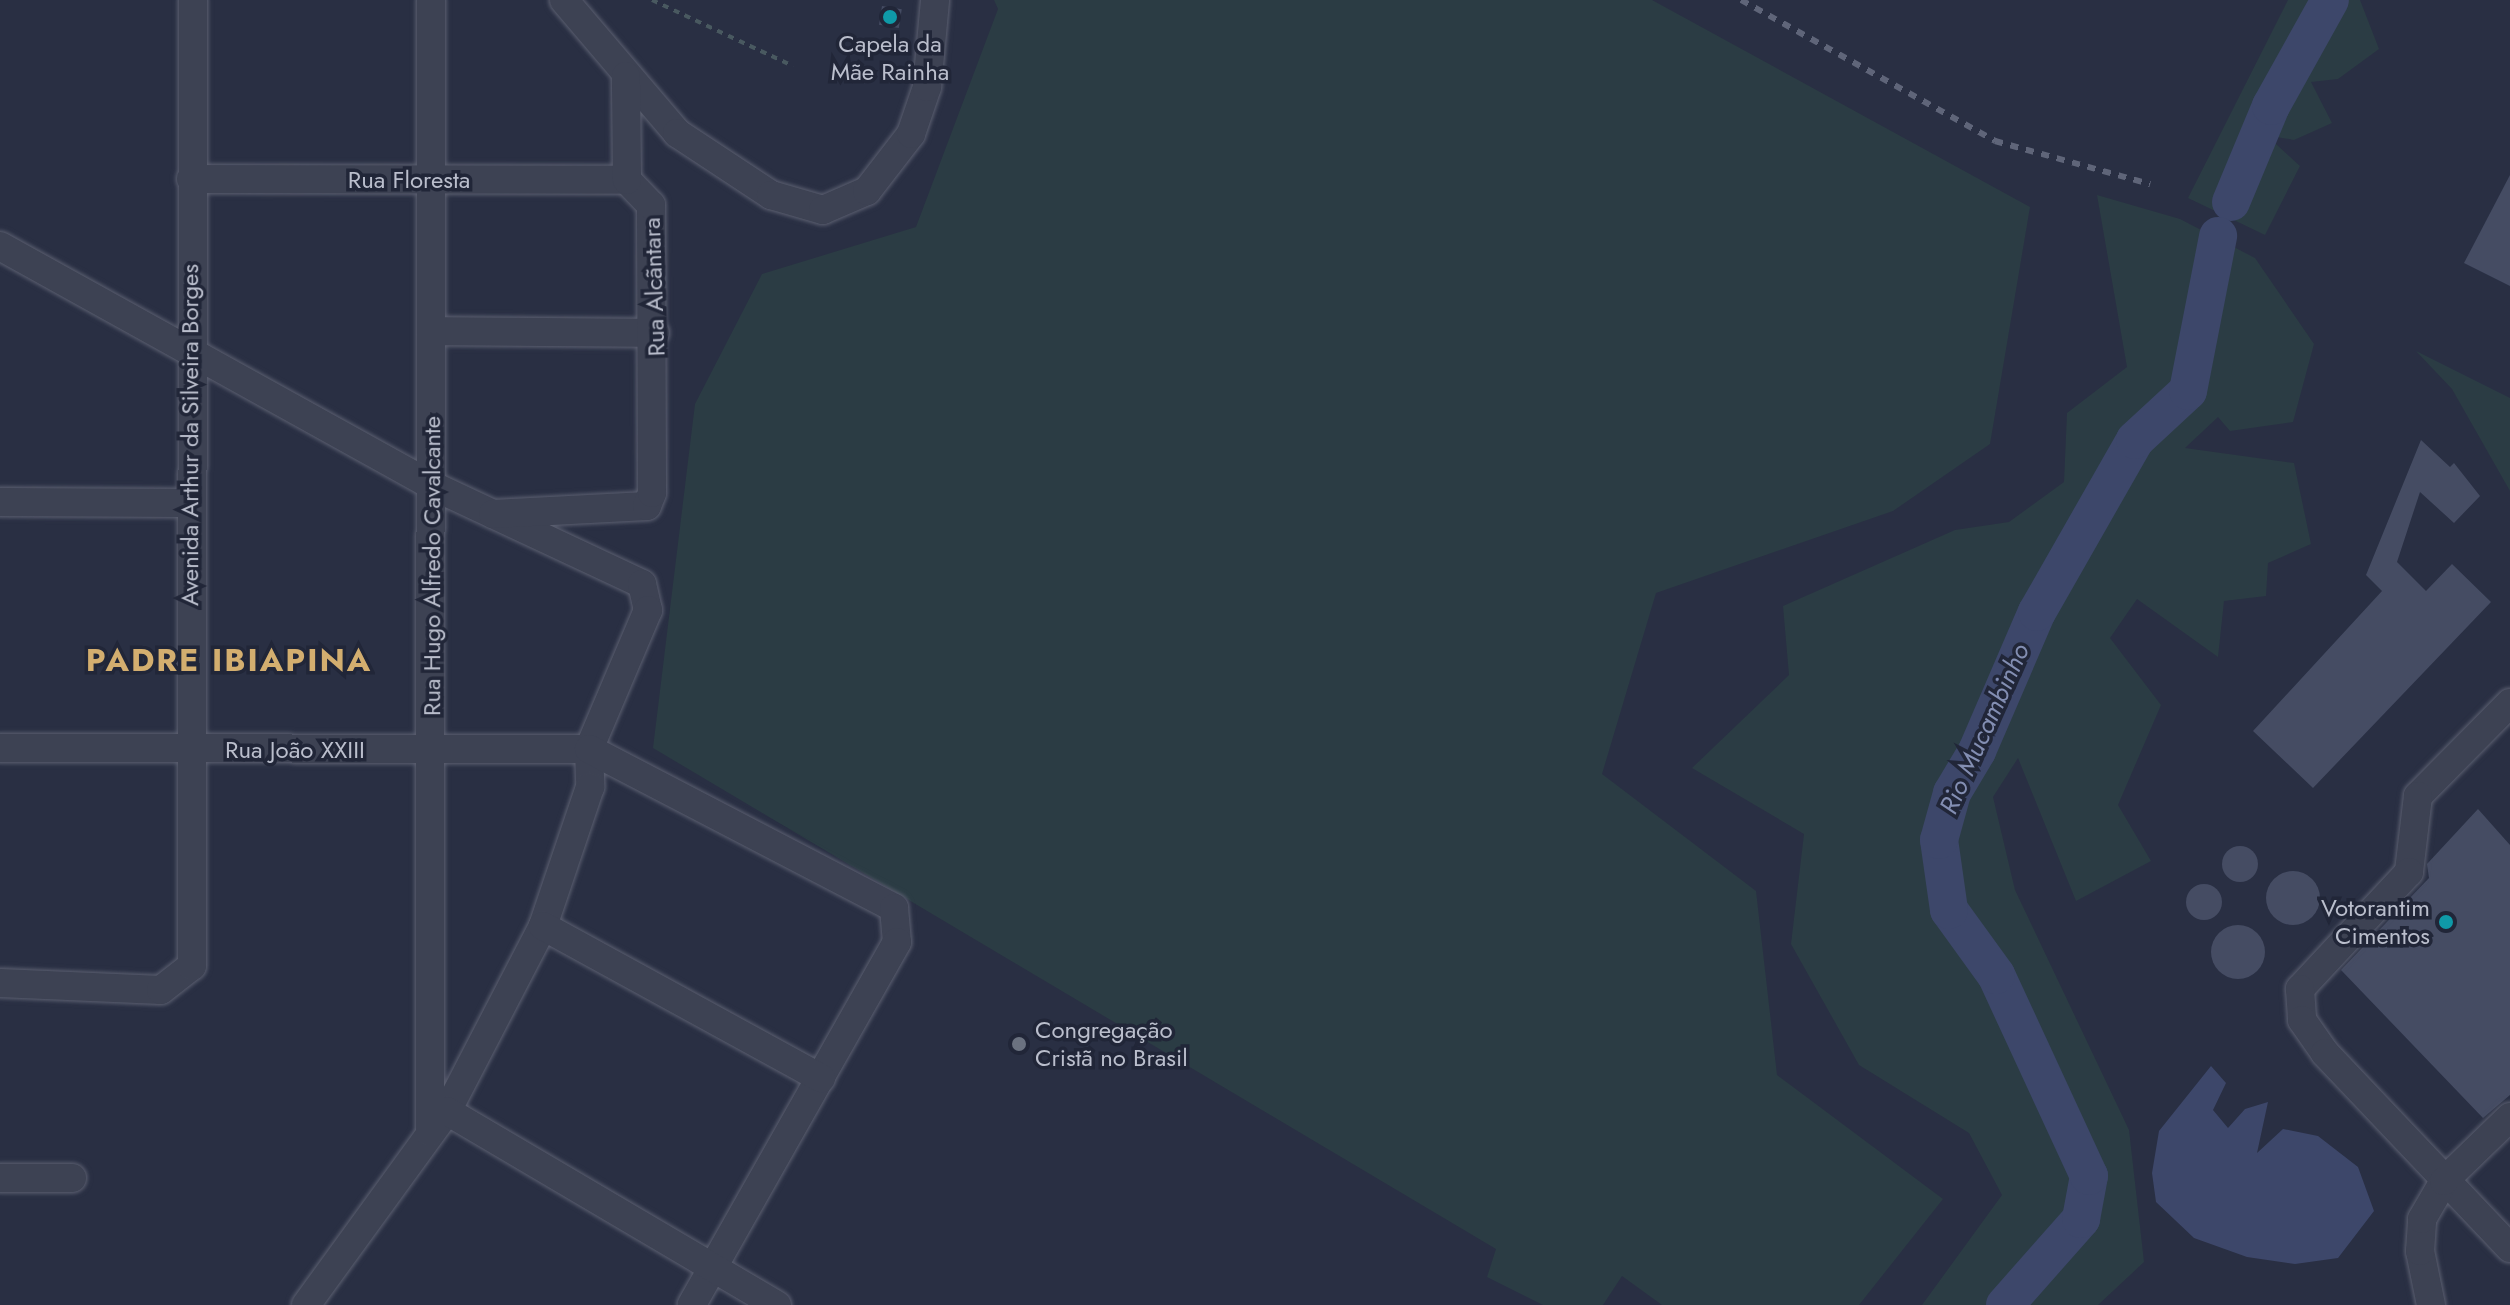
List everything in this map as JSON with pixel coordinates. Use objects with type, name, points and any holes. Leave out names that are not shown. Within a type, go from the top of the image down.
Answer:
[{"type":"street","name":"Avenida Arthur da Silveira Borges","points":[[0,983],[161,990],[192,966],[188,503],[193,0]]},
{"type":"street","name":"Rua Hugo Alfredo Cavalcante","points":[[431,0],[427,181],[439,1122]]},
{"type":"street","points":[[564,0],[626,76],[702,153],[771,195],[823,210],[867,191],[911,134],[927,87],[935,0]]},
{"type":"street","points":[[626,76],[627,180]]},
{"type":"street","name":"Rua Floresta","points":[[191,179],[627,180]]},
{"type":"street","name":"Rua Alcãntara","points":[[489,514],[647,506],[652,493],[655,333],[651,205],[627,180]]},
{"type":"street","points":[[0,246],[191,348],[431,485],[642,584],[648,610],[589,749],[590,787],[543,926],[439,1122],[306,1305]]},
{"type":"street","points":[[431,331],[655,333]]},
{"type":"street","points":[[0,502],[188,503]]},
{"type":"street","points":[[2510,703],[2418,796],[2409,872],[2300,989],[2302,1020],[2325,1053],[2510,1248]]},
{"type":"street","name":"Rua João XXIII","points":[[0,748],[589,749]]},
{"type":"street","points":[[589,749],[894,908],[897,942],[692,1305]]},
{"type":"street","points":[[543,926],[821,1078]]},
{"type":"street","points":[[2431,1305],[2419,1234],[2444,1181],[2510,1117]]},
{"type":"street","points":[[439,1122],[777,1305]]},
{"type":"street","points":[[0,1178],[72,1178]]},
{"type":"path","points":[[652,0],[793,66]]},
{"type":"shaded area","points":[[994,0],[1652,0],[2030,207],[1990,444],[1893,511],[1656,593],[1602,774],[1756,891],[1777,1075],[1943,1199],[1859,1305],[1662,1305],[1622,1276],[1603,1305],[1543,1305],[1487,1277],[1496,1249],[653,748],[695,404],[762,274],[916,227],[998,9]]},
{"type":"shaded area","points":[[2288,0],[2360,0],[2379,49],[2338,79],[2311,82],[2332,123],[2294,140],[2266,135],[2300,166],[2265,235],[2188,198]]},
{"type":"shaded area","points":[[2097,195],[2180,219],[2255,258],[2314,344],[2293,422],[2230,431],[2218,417],[2185,448],[2294,463],[2311,544],[2268,563],[2266,596],[2224,601],[2218,657],[2137,599],[2110,638],[2161,705],[2118,805],[2151,861],[2076,901],[2018,758],[1993,797],[2015,890],[2129,1130],[2144,1262],[2098,1305],[1922,1305],[2002,1195],[1969,1133],[1859,1065],[1791,944],[1804,834],[1692,768],[1789,675],[1783,606],[1955,530],[2009,522],[2064,482],[2067,413],[2127,367]]},
{"type":"shaded area","points":[[2416,351],[2510,398],[2510,491],[2452,389]]},
{"type":"water","points":[[2211,1066],[2226,1083],[2213,1110],[2228,1128],[2245,1109],[2268,1102],[2257,1153],[2283,1129],[2318,1136],[2358,1167],[2374,1211],[2338,1258],[2295,1264],[2247,1257],[2194,1238],[2156,1202],[2152,1173],[2159,1131]]},
{"type":"building","name":"Capela da Mãe Rainha","points":[[882,6],[902,9],[899,28],[879,25]]},
{"type":"building","points":[[2510,175],[2510,286],[2464,263]]},
{"type":"building","points":[[2421,440],[2450,467],[2454,463],[2480,496],[2454,523],[2420,492],[2397,562],[2426,591],[2452,564],[2491,602],[2313,788],[2253,731],[2382,591],[2366,575]]},
{"type":"building","name":"Votorantim Cimentos","points":[[2478,809],[2510,845],[2510,1095],[2483,1118],[2341,970],[2429,878],[2427,864]]},
{"type":"building","points":[[2240,846],[2253,851],[2258,864],[2253,877],[2240,882],[2227,877],[2222,864],[2227,851]]},
{"type":"building","points":[[2293,871],[2312,879],[2320,898],[2312,917],[2293,925],[2274,917],[2266,898],[2274,879]]},
{"type":"building","points":[[2204,884],[2217,889],[2222,902],[2217,915],[2204,920],[2191,915],[2186,902],[2191,889]]},
{"type":"building","points":[[2238,925],[2257,933],[2265,952],[2257,971],[2238,979],[2219,971],[2211,952],[2219,933]]},
{"type":"waterway","name":"Rio Mucambinho","points":[[2231,202],[2271,106],[2330,0]]},
{"type":"waterway","name":"Rio Mucambinho","points":[[2005,1305],[2081,1219],[2089,1176],[1996,975],[1949,910],[1939,840],[1952,793],[1977,751],[2037,612],[2135,440],[2188,391],[2218,236]]},
{"type":"railway","points":[[1741,0],[1995,141],[2150,184]]},
{"type":"place","name":"Capela da Mãe Rainha","points":[[890,17]]},
{"type":"place","name":"Votorantim Cimentos","points":[[2446,922]]},
{"type":"place","name":"Congregação Cristã no Brasil","points":[[1019,1044]]},
{"type":"district","name":"PADRE IBIAPINA","points":[[229,660]]}]
